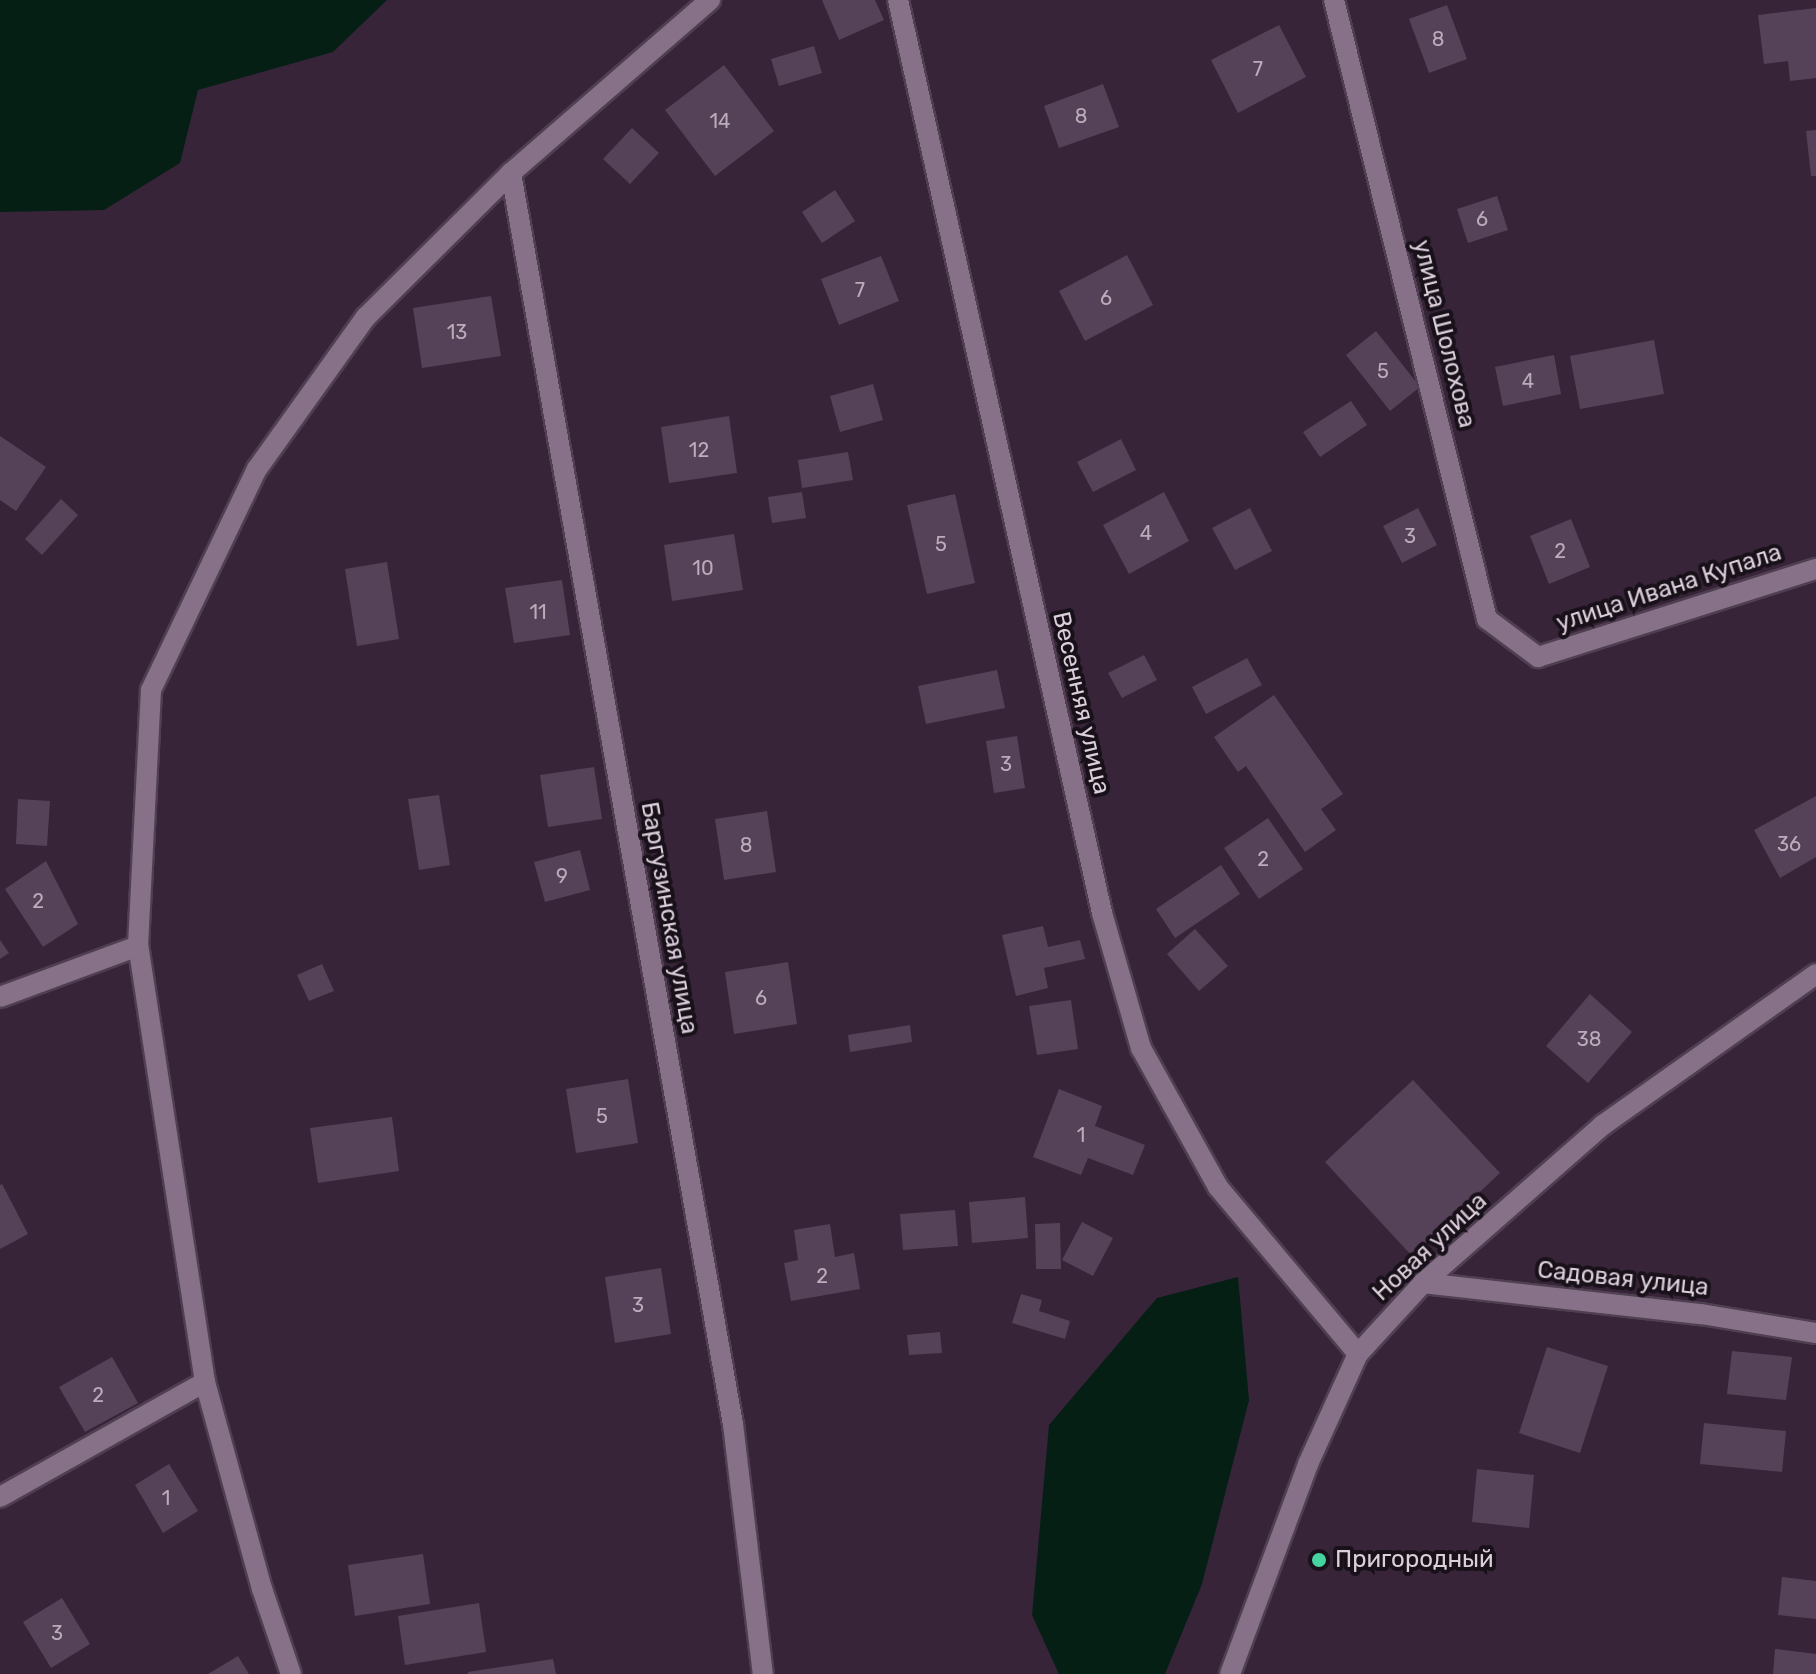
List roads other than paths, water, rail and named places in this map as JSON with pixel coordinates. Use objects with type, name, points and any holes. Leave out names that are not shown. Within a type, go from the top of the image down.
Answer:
[{"type":"street","points":[[291,1674],[262,1589],[205,1382],[138,946],[151,690],[257,469],[366,317],[511,173],[710,0]]},
{"type":"street","name":"Весенняя улица","points":[[898,0],[1102,913],[1141,1048],[1218,1187],[1358,1354]]},
{"type":"street","name":"улица Шолохова","points":[[1334,0],[1487,619],[1538,657]]},
{"type":"street","name":"Баргузинская улица","points":[[511,173],[733,1424],[763,1674]]},
{"type":"street","name":"улица Ивана Купала","points":[[1538,657],[1816,569]]},
{"type":"street","points":[[0,997],[138,946]]},
{"type":"street","name":"Новая улица","points":[[1230,1674],[1308,1464],[1358,1354],[1423,1283],[1603,1125],[1816,974]]},
{"type":"street","name":"Садовая улица","points":[[1423,1283],[1701,1314],[1816,1333]]},
{"type":"street","points":[[0,1497],[205,1382]]},
{"type":"place","name":"Пригородный","points":[[1319,1560]]}]
